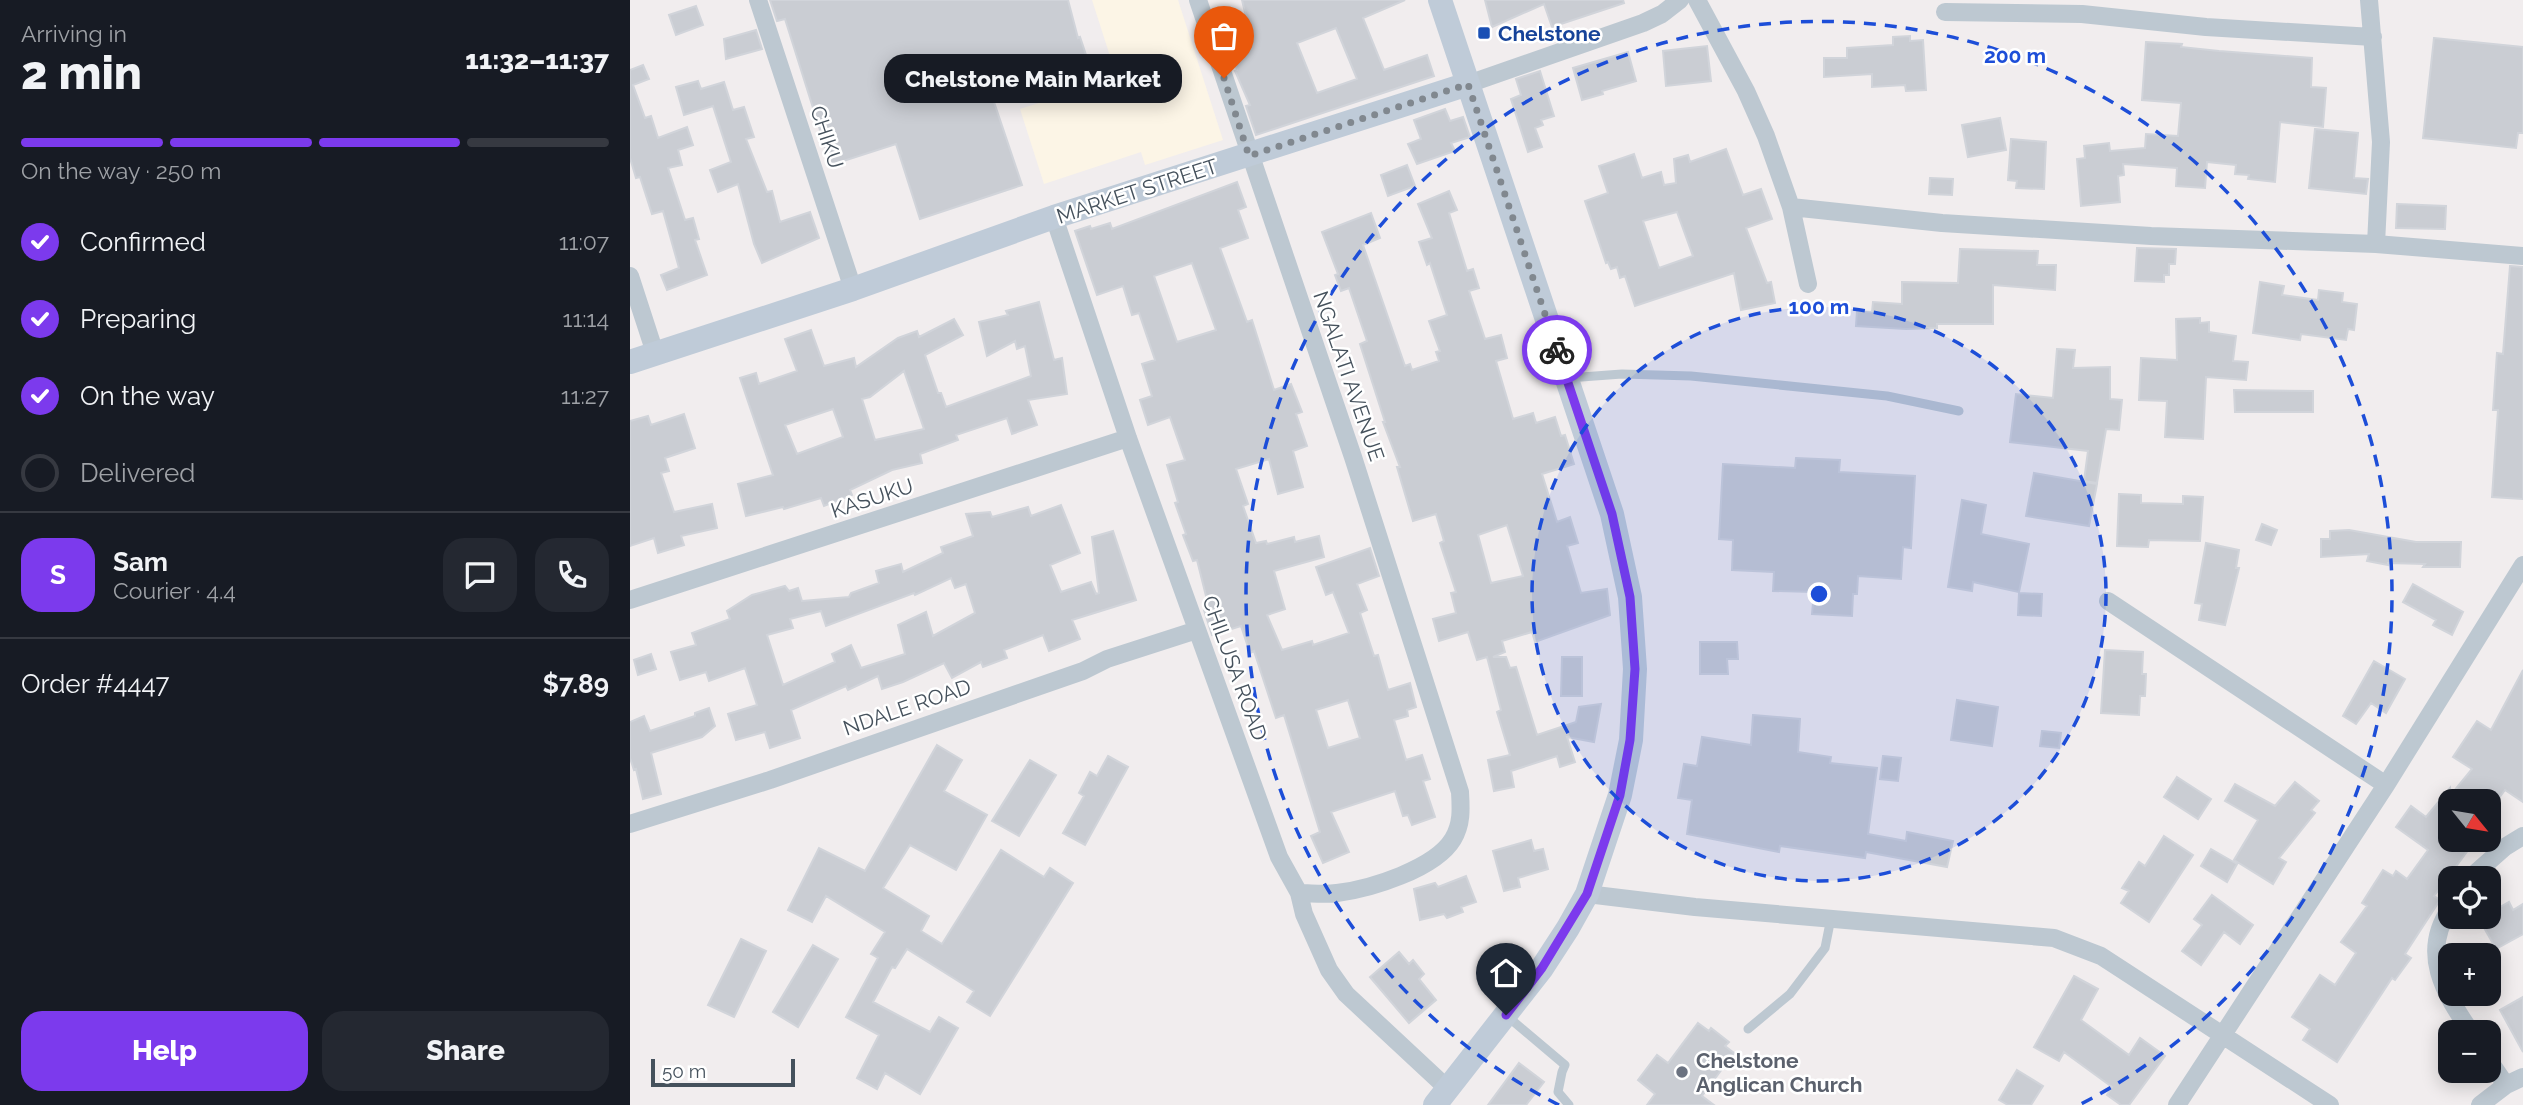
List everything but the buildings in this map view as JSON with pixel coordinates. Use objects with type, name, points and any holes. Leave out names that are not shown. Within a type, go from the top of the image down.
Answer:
[{"type":"street","name":"CHIKU","points":[[758,0],[853,289]]},
{"type":"street","name":"NGALATI AVENUE","points":[[1198,0],[1353,457],[1460,792],[1462,817],[1452,840],[1434,860],[1401,876],[1337,894],[1299,893]]},
{"type":"street","points":[[1440,0],[1612,514],[1630,597],[1635,669],[1630,740],[1620,795],[1587,894],[1542,968],[1442,1097]]},
{"type":"street","name":"MARKET STREET","points":[[630,362],[853,289],[1054,217],[1468,84],[1643,23],[1662,14],[1680,0]]},
{"type":"street","points":[[1697,0],[1766,135],[1791,207],[1808,284]]},
{"type":"street","points":[[2369,0],[2381,142],[2376,244]]},
{"type":"street","points":[[1945,12],[2083,7],[2206,27],[2373,37]]},
{"type":"street","points":[[1791,207],[1942,223],[2376,244],[2523,256]]},
{"type":"street","name":"CHILUSA ROAD","points":[[1054,217],[1128,438],[1279,857],[1299,893],[1304,914],[1329,970],[1346,994],[1442,1097]]},
{"type":"street","points":[[630,276],[655,353]]},
{"type":"street","name":"KASUKU","points":[[630,600],[1128,438]]},
{"type":"street","points":[[2177,1105],[2386,785],[2523,565]]},
{"type":"street","points":[[2108,601],[2386,785]]},
{"type":"street","name":"NDALE ROAD","points":[[630,824],[770,780],[1083,671],[1107,659],[1197,630]]},
{"type":"street","points":[[2484,866],[2505,847],[2523,836]]},
{"type":"street","points":[[1587,894],[1695,907],[2054,938],[2101,956],[2330,1105]]},
{"type":"street","points":[[2439,929],[2436,935],[2435,961],[2452,1005],[2463,1020]]},
{"type":"street","points":[[2480,1105],[2515,1081],[2501,1070]]},
{"type":"lane","points":[[1567,379],[1622,374],[1691,376],[1887,396],[1959,411]]},
{"type":"lane","points":[[1748,1028],[1790,994],[1825,948],[1830,918]]},
{"type":"lane","points":[[1506,1015],[1565,1065],[1558,1092],[1569,1105]]},
{"type":"shaded area","points":[[1092,0],[1178,0],[1223,140],[1145,165],[1141,152],[1044,184],[1020,109],[1117,78]]},
{"type":"way so far","points":[[1224,78],[1249,156],[1468,84],[1557,350]]},
{"type":"place","name":"Chelstone","points":[[1484,33]]},
{"type":"place","name":"Chelstone Main Market","points":[[1224,78]]},
{"type":"place","name":"Chelstone Anglican Church","points":[[1682,1072]]},
{"type":"route","points":[[1506,1015],[1542,968],[1587,894],[1620,795],[1630,740],[1635,669],[1630,597],[1612,514],[1557,350]]}]
